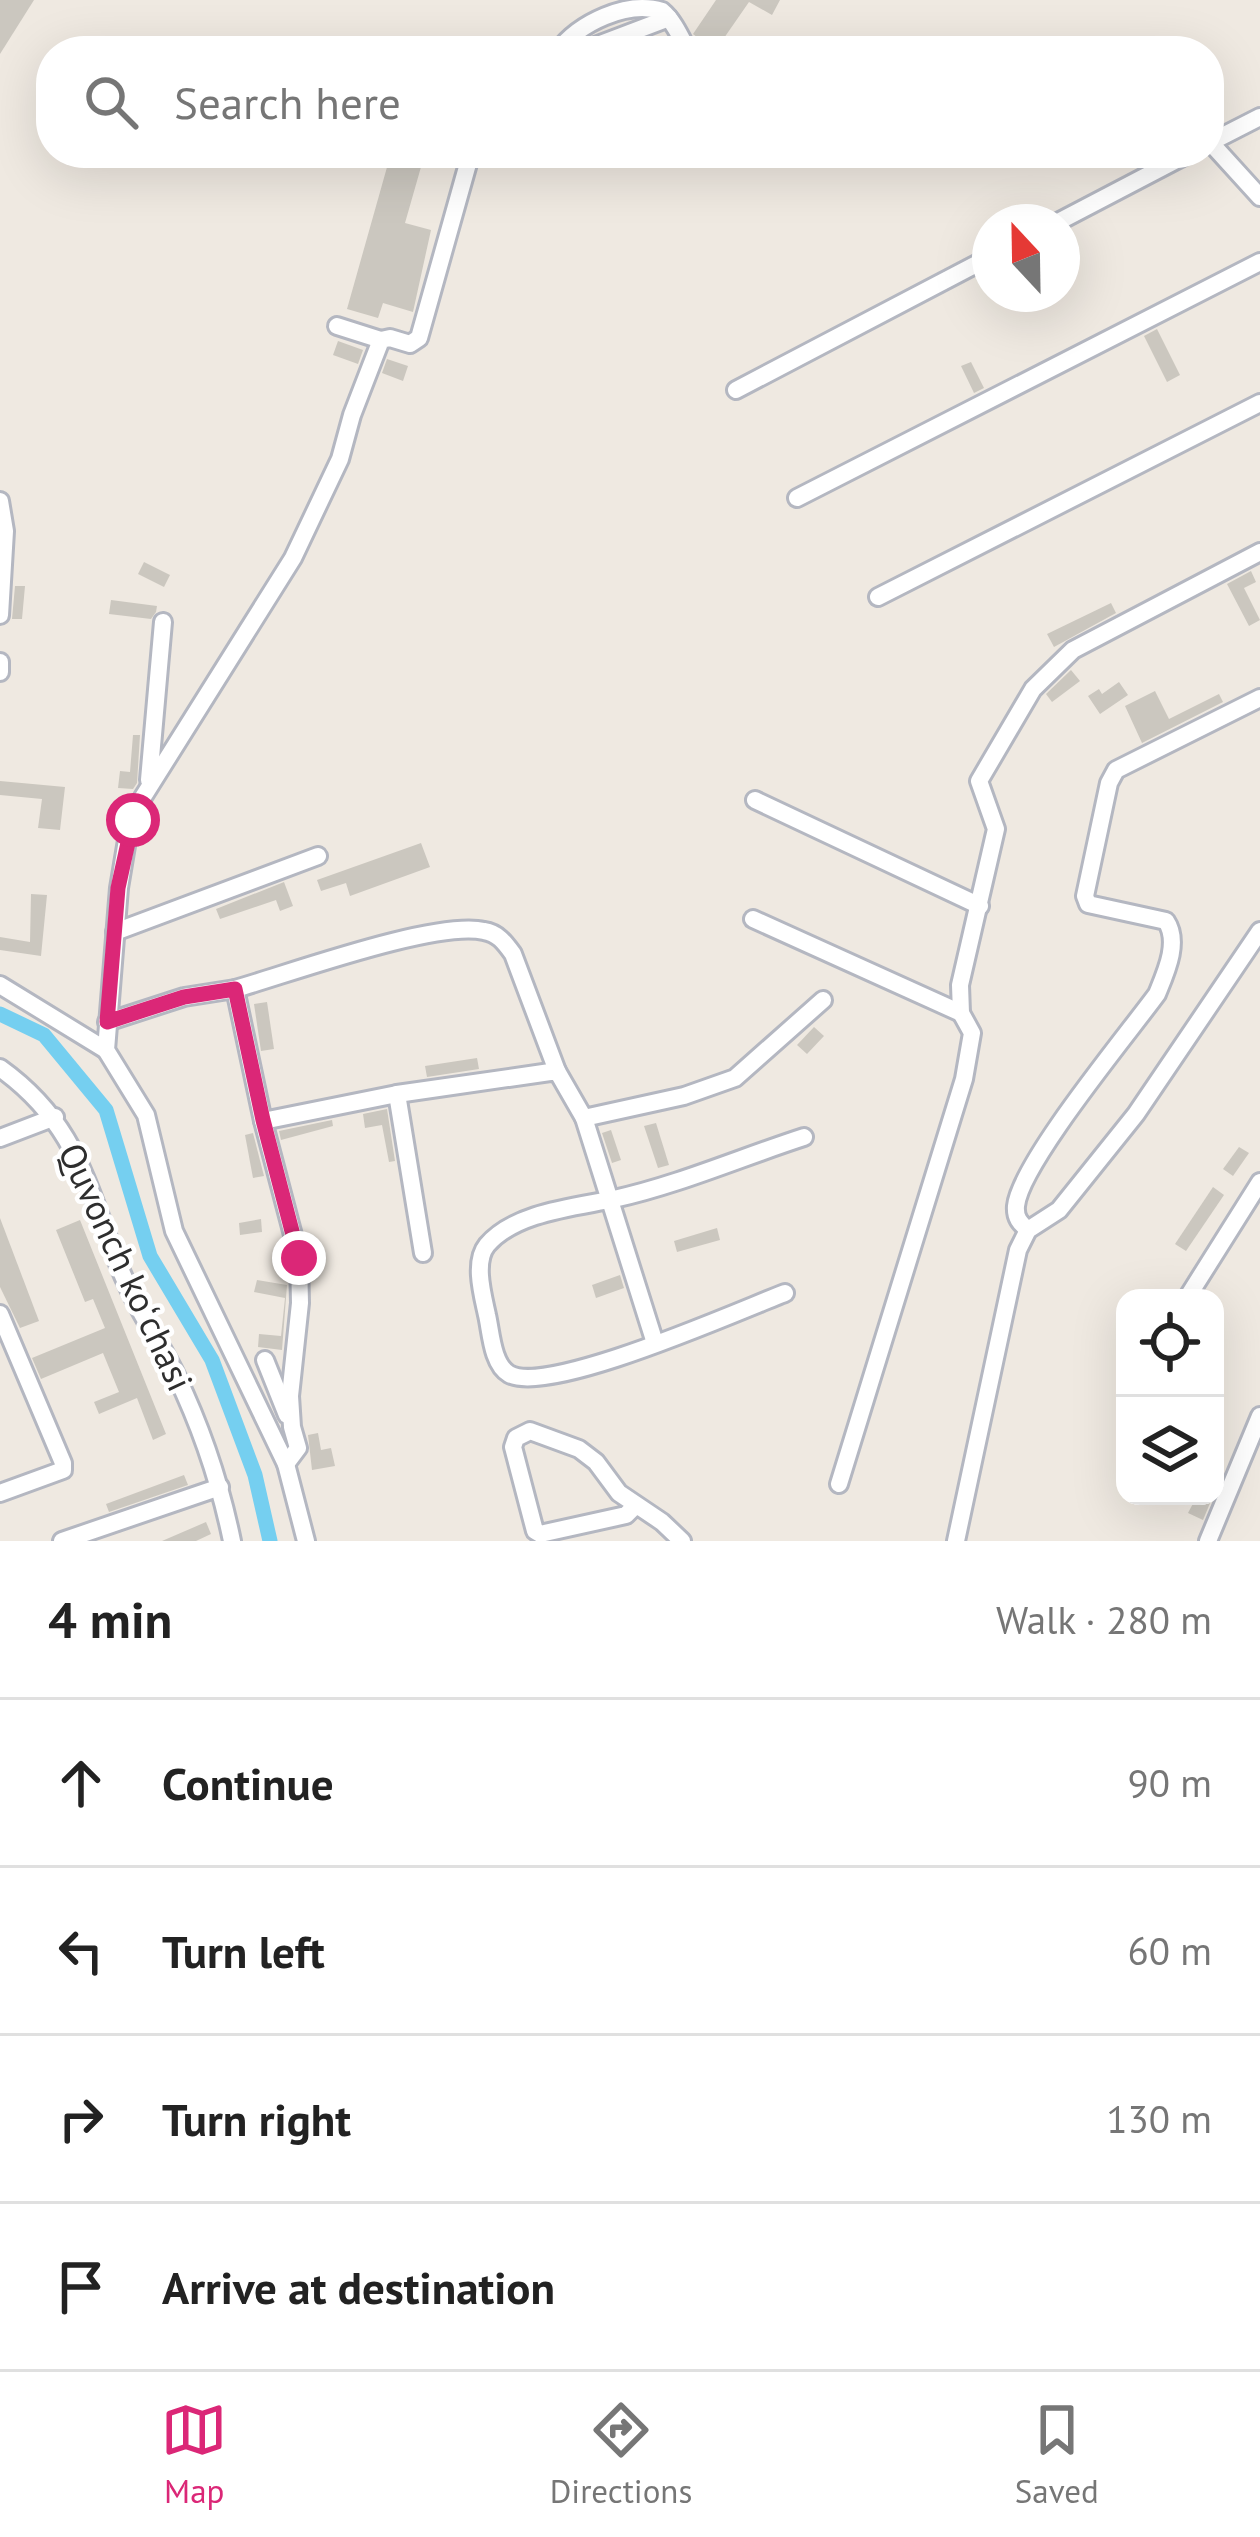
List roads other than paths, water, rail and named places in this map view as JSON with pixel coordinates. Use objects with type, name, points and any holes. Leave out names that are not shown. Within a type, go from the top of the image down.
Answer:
[{"type":"street","points":[[569,36],[575,28],[620,4],[643,2],[660,9],[679,36]]},
{"type":"street","points":[[622,36],[669,18]]},
{"type":"street","points":[[1224,135],[1260,117]]},
{"type":"street","points":[[1224,159],[1260,197]]},
{"type":"street","points":[[337,326],[381,340],[410,344],[418,338],[467,168]]},
{"type":"street","points":[[1080,210],[1161,168]]},
{"type":"street","points":[[797,498],[1260,262]]},
{"type":"street","points":[[736,390],[972,266]]},
{"type":"street","points":[[106,1050],[127,840],[149,787],[293,558],[340,459],[381,340]]},
{"type":"street","points":[[878,597],[1260,403]]},
{"type":"street","points":[[0,501],[5,531],[0,615]]},
{"type":"street","points":[[839,1484],[964,1078],[972,1034],[961,1013],[959,985],[996,829],[979,781],[1033,689],[1073,650],[1260,552]]},
{"type":"street","points":[[149,787],[163,622]]},
{"type":"street","points":[[0,662],[0,672]]},
{"type":"street","points":[[1028,1230],[1015,1209],[1033,1162],[1157,994],[1168,966],[1172,930],[1166,921],[1088,904],[1085,896],[1109,783],[1116,770],[1260,698]]},
{"type":"street","points":[[755,800],[980,906]]},
{"type":"street","points":[[115,932],[318,856]]},
{"type":"street","points":[[753,919],[961,1013]]},
{"type":"street","points":[[107,1022],[184,997],[235,989],[414,938],[462,929],[487,931],[500,938],[513,954],[557,1071],[584,1118],[655,1342]]},
{"type":"street","points":[[956,1541],[1018,1250],[1028,1230],[1059,1210],[1136,1114],[1260,931]]},
{"type":"street","points":[[0,985],[106,1050],[146,1115],[174,1231],[286,1464],[306,1541]]},
{"type":"street","points":[[235,989],[299,1258],[292,1427]]},
{"type":"street","points":[[584,1118],[684,1096],[735,1078],[824,1000]]},
{"type":"street","name":"Quvonch koʻchasi","points":[[0,1068],[30,1089],[55,1117],[76,1154],[125,1281],[183,1391],[220,1487],[232,1541]]},
{"type":"street","points":[[263,1120],[397,1094],[557,1071]]},
{"type":"street","points":[[397,1094],[423,1253]]},
{"type":"street","points":[[0,1138],[55,1117]]},
{"type":"street","points":[[785,1293],[582,1370],[536,1378],[510,1375],[499,1363],[481,1289],[481,1258],[486,1245],[503,1233],[549,1211],[611,1200],[804,1137]]},
{"type":"street","points":[[1192,1289],[1260,1182]]},
{"type":"street","points":[[0,1314],[63,1463],[63,1470],[0,1493]]},
{"type":"street","points":[[265,1360],[298,1448],[286,1464]]},
{"type":"street","points":[[1208,1541],[1260,1416]]},
{"type":"street","points":[[634,1507],[626,1515],[540,1534],[535,1531],[513,1447],[516,1438],[530,1431],[579,1449],[634,1507],[662,1522],[682,1541]]},
{"type":"street","points":[[62,1541],[98,1535],[220,1487]]},
{"type":"waterway","points":[[0,1014],[44,1035],[106,1110],[150,1256],[212,1360],[255,1475],[270,1541]]}]
